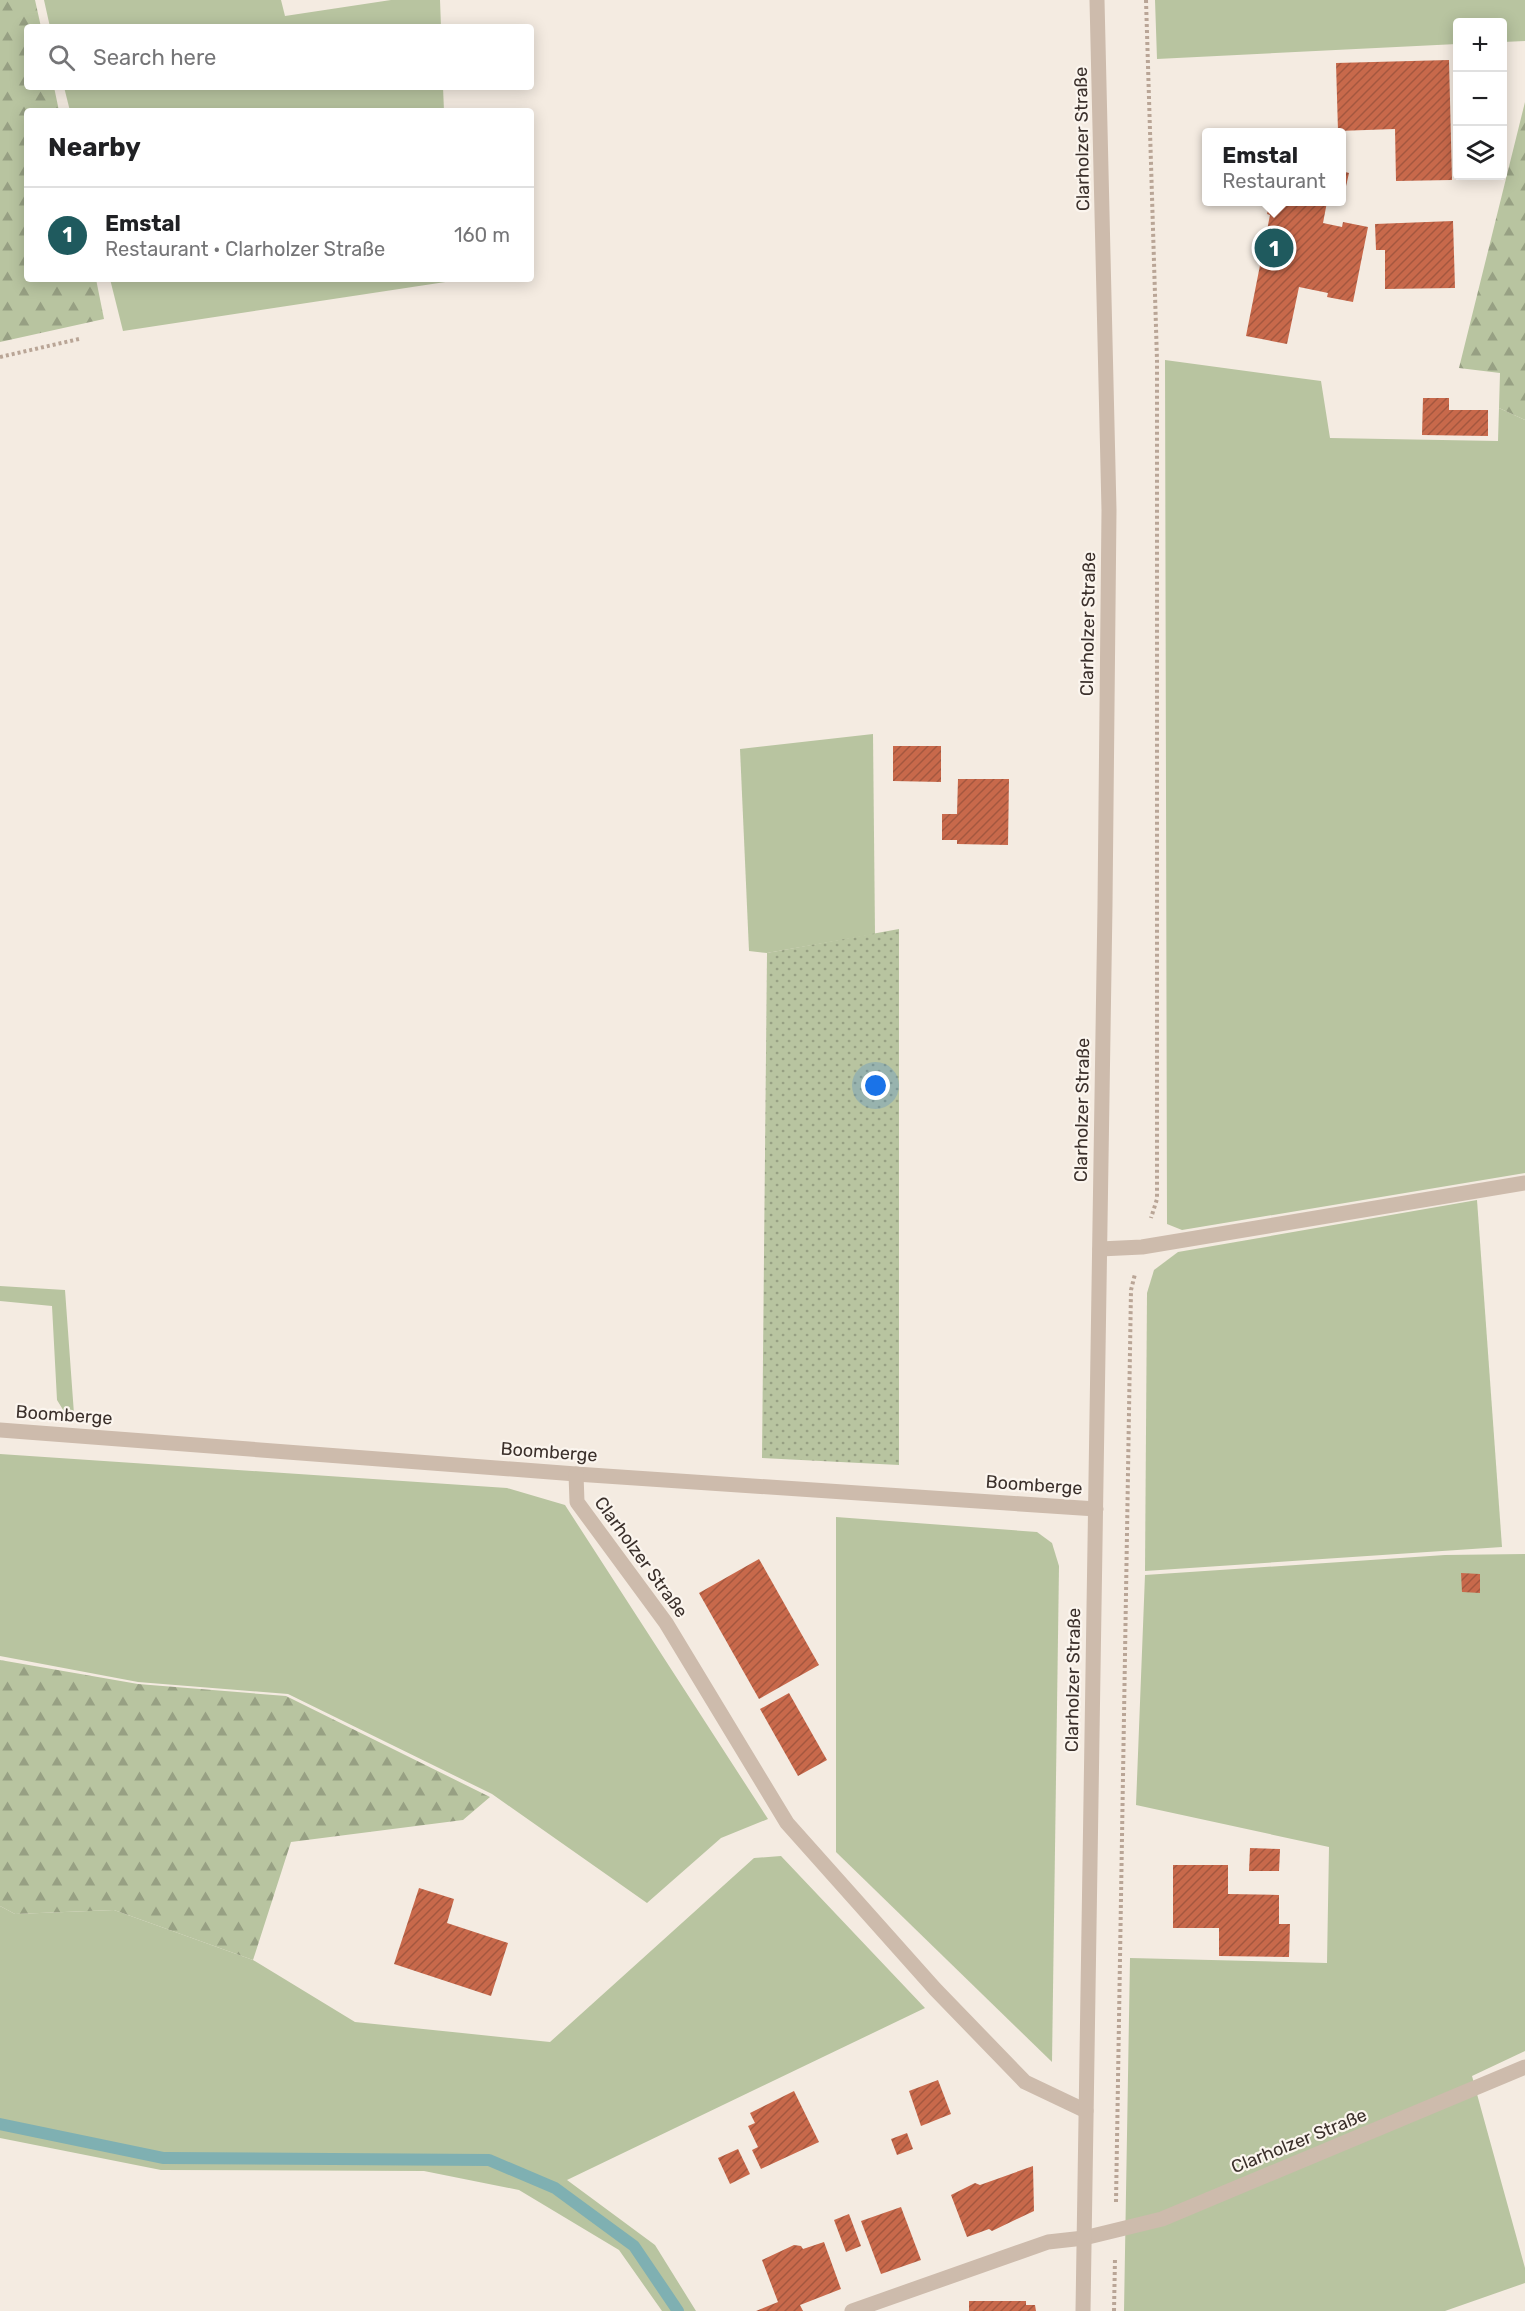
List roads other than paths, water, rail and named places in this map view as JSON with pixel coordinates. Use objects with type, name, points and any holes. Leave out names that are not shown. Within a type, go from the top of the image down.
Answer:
[{"type":"street","name":"Clarholzer Straße","points":[[1083,2311],[1109,510],[1097,0]]},
{"type":"street","points":[[1100,1249],[1142,1247],[1525,1183]]},
{"type":"street","name":"Boomberge","points":[[0,1430],[576,1474],[1096,1509]]},
{"type":"street","name":"Clarholzer Straße","points":[[576,1474],[577,1502],[666,1623],[787,1823],[935,1989],[1025,2082],[1086,2111]]},
{"type":"street","name":"Clarholzer Straße","points":[[1084,2238],[1162,2219],[1525,2067]]},
{"type":"street","points":[[852,2311],[1048,2242],[1084,2238]]},
{"type":"waterway","points":[[0,2124],[164,2158],[489,2160],[555,2188],[634,2246],[678,2311]]},
{"type":"place","name":"Emstal","points":[[1274,248]]}]
